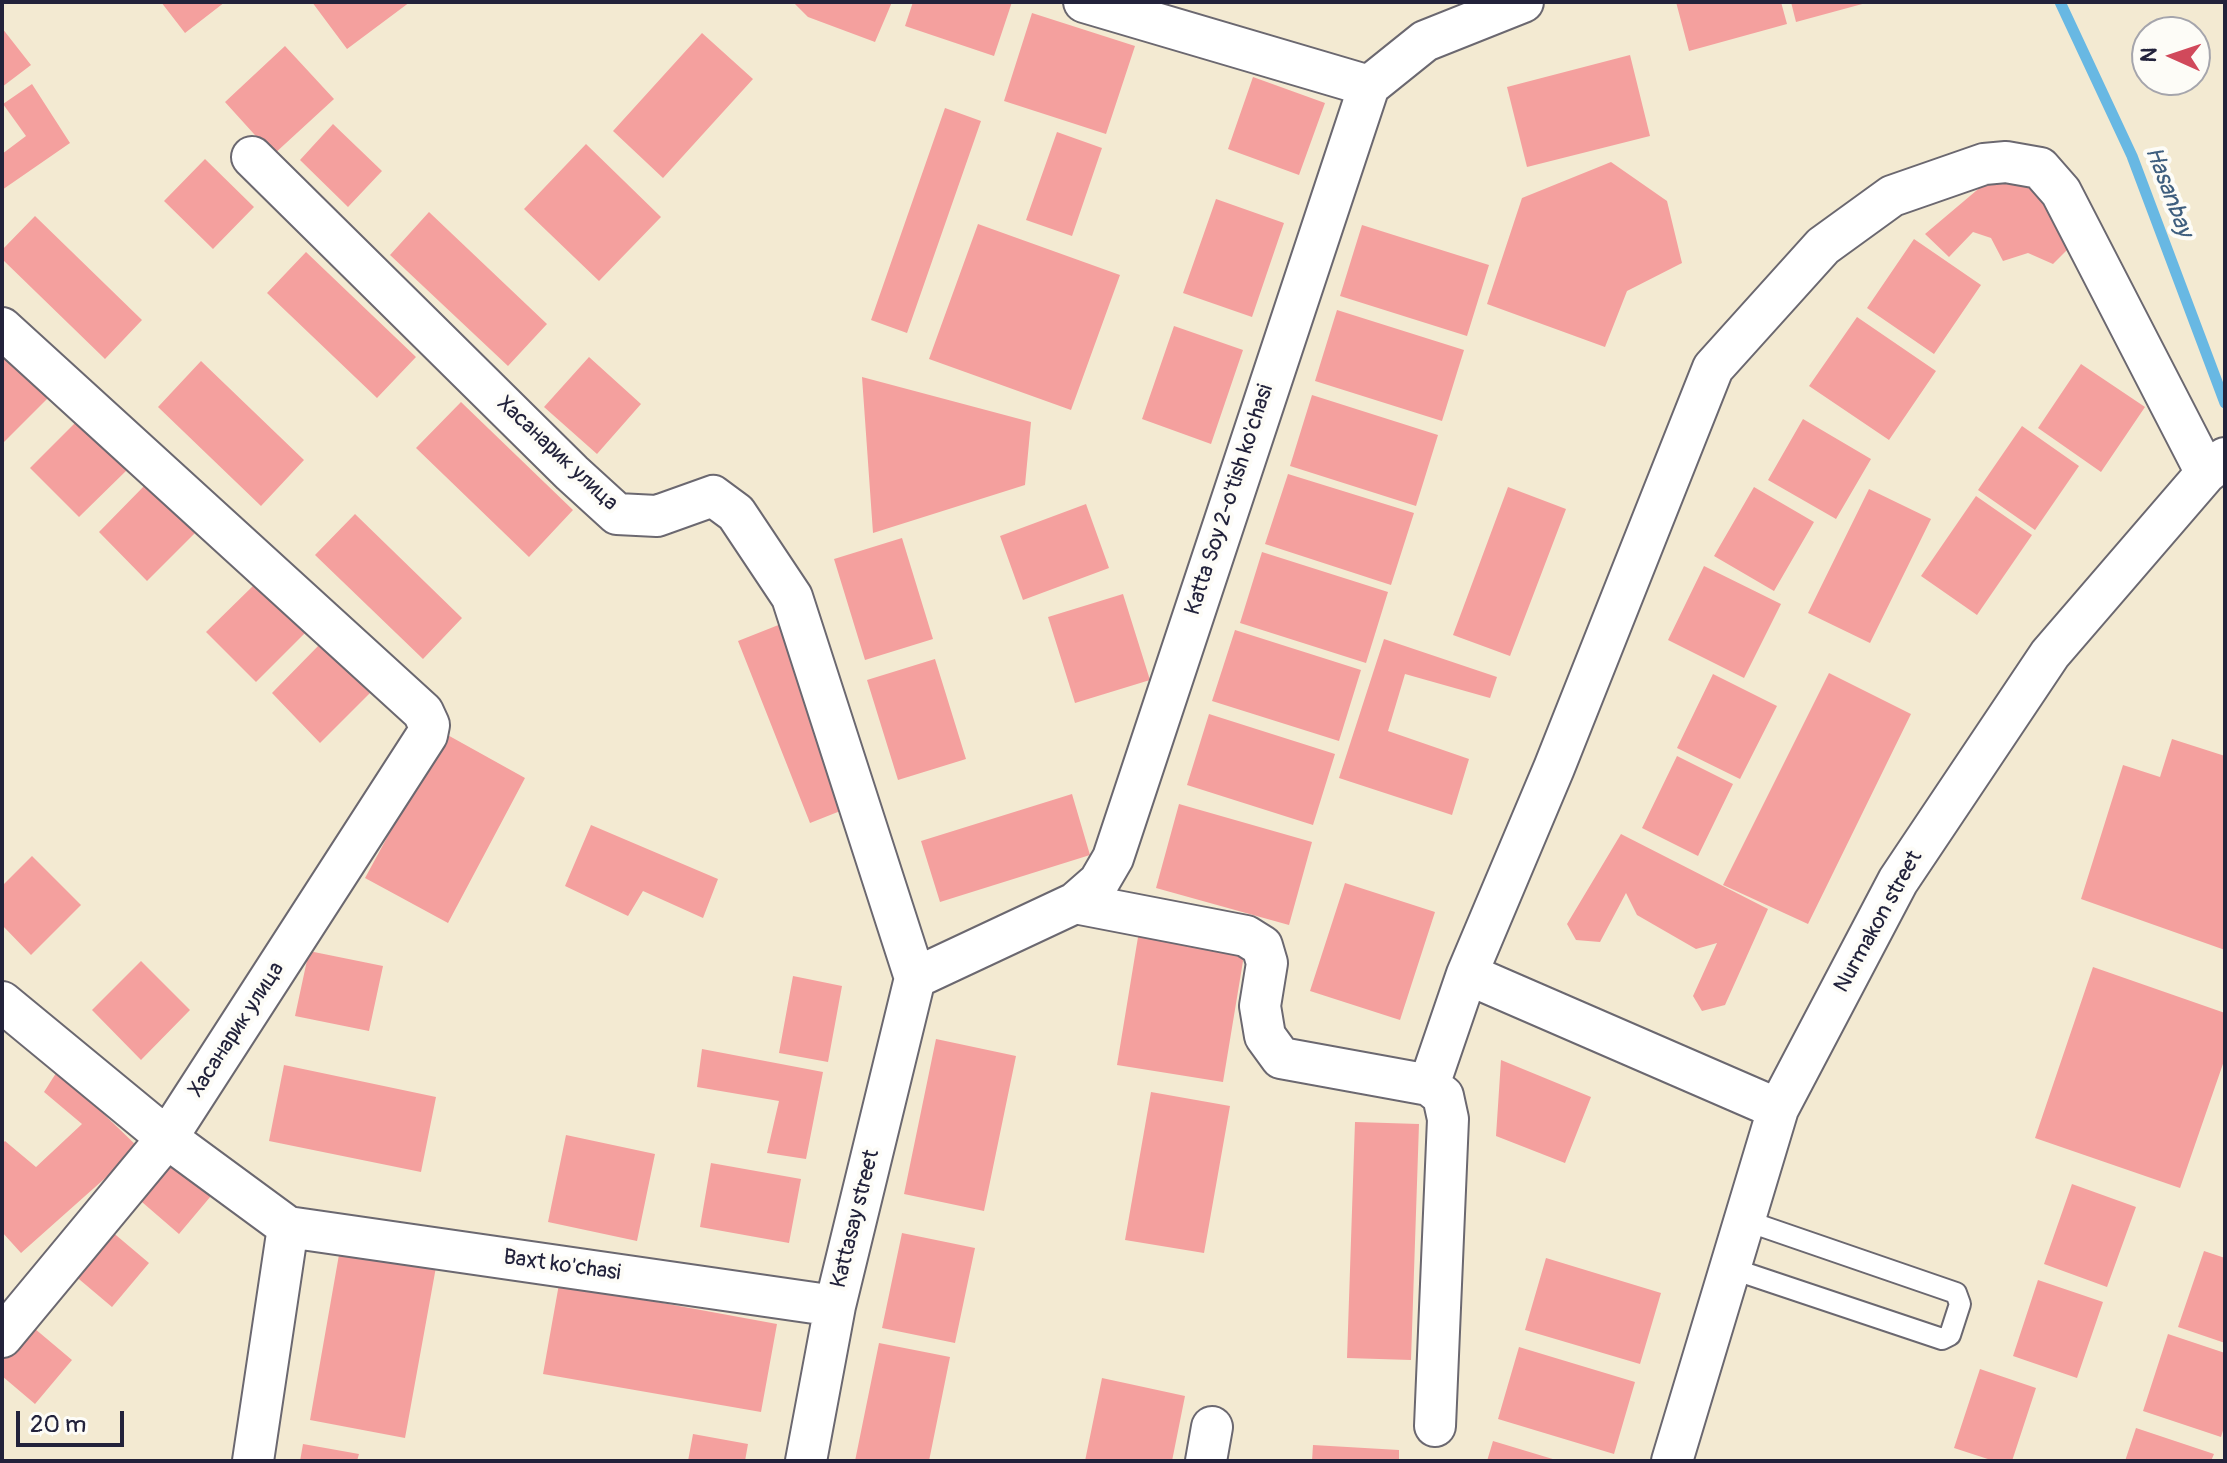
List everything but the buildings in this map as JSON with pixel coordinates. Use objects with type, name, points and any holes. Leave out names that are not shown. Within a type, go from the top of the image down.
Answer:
[{"type":"street","points":[[1084,2],[1369,86],[1425,41],[1523,2]]},
{"type":"street","name":"Katta Soy 2-o'tish ko'chasi","points":[[915,978],[1075,903],[1099,882],[1113,858],[1369,86]]},
{"type":"street","name":"Хасанарик улица","points":[[252,157],[617,514],[657,516],[713,496],[736,513],[792,597],[915,978]]},
{"type":"street","points":[[1429,1085],[1467,974],[1713,368],[1823,246],[1892,196],[1984,164],[2006,162],[2040,168],[2061,192],[2216,466]]},
{"type":"street","name":"Хасанарик улица","points":[[2,328],[423,712],[429,725],[427,735],[167,1138]]},
{"type":"street","name":"Nurmakon street","points":[[1672,1461],[1778,1109],[1898,881],[2042,667],[2216,466]]},
{"type":"street","points":[[1075,903],[1246,936],[1262,946],[1267,963],[1260,1006],[1265,1036],[1281,1058],[1429,1085],[1443,1096],[1448,1119],[1435,1426]]},
{"type":"street","points":[[1467,974],[1778,1109]]},
{"type":"street","name":"Kattasay street","points":[[806,1461],[835,1306],[915,978]]},
{"type":"street","name":"Baxt ko'chasi","points":[[2,1002],[167,1138],[288,1227],[835,1306]]},
{"type":"street","points":[[2,1337],[167,1138]]},
{"type":"street","points":[[253,1461],[288,1227]]},
{"type":"lane","points":[[1730,1268],[1942,1339],[1950,1335],[1960,1304],[1956,1293],[1744,1220]]},
{"type":"waterway","name":"Hasanbay","points":[[2060,2],[2132,156],[2225,403]]}]
